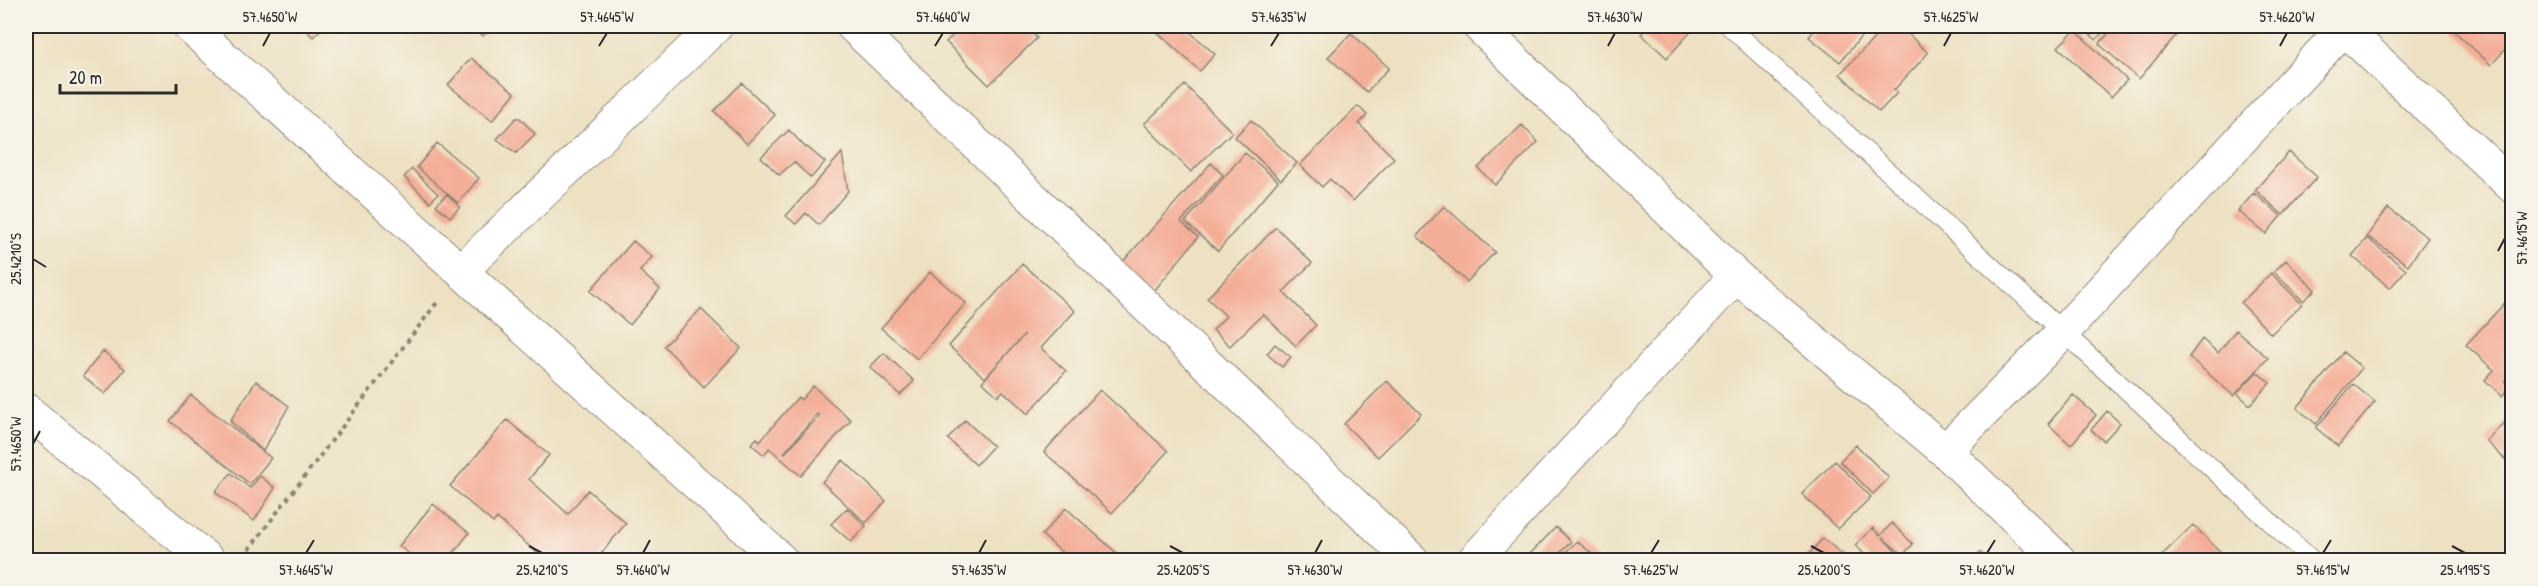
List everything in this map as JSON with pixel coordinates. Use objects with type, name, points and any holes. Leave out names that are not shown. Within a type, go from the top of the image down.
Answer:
[{"type":"street","points":[[189,26],[781,561]]},
{"type":"street","points":[[461,271],[716,26]]},
{"type":"street","points":[[854,26],[1412,561]]},
{"type":"street","points":[[1479,26],[1736,276],[1945,451],[2059,561]]},
{"type":"street","points":[[1945,451],[2062,333],[2343,26],[2512,186]]},
{"type":"street","points":[[1474,561],[1736,276]]},
{"type":"street","points":[[26,410],[208,561]]},
{"type":"lane","points":[[1728,26],[2312,561]]},
{"type":"path","points":[[241,561],[461,271]]},
{"type":"building","points":[[302,26],[324,26],[313,37]]},
{"type":"building","points":[[471,26],[491,26],[492,27],[483,36]]},
{"type":"building","points":[[962,26],[1025,26],[1037,38],[989,85],[946,42]]},
{"type":"building","points":[[1165,26],[1183,26],[1215,54],[1200,71],[1158,33]]},
{"type":"building","points":[[1649,26],[1696,26],[1667,58],[1641,34]]},
{"type":"building","points":[[1818,26],[1870,26],[1840,62],[1809,37]]},
{"type":"building","points":[[1886,26],[1900,26],[1928,53],[1894,90],[1897,93],[1879,112],[1840,74]]},
{"type":"building","points":[[2081,26],[2108,26],[2096,40]]},
{"type":"building","points":[[2115,26],[2184,26],[2139,79],[2099,44]]},
{"type":"building","points":[[2455,26],[2512,26],[2512,42],[2491,65],[2452,29]]},
{"type":"building","points":[[2075,30],[2127,80],[2111,97],[2058,47]]},
{"type":"building","points":[[1351,33],[1389,68],[1367,92],[1328,57]]},
{"type":"building","points":[[471,58],[515,93],[492,121],[448,85]]},
{"type":"building","points":[[742,83],[775,115],[747,144],[714,111]]},
{"type":"building","points":[[1185,85],[1232,132],[1191,172],[1144,124]]},
{"type":"building","points":[[1358,106],[1367,115],[1359,124],[1394,158],[1353,201],[1330,179],[1322,187],[1300,165]]},
{"type":"building","points":[[516,118],[520,118],[535,134],[516,153],[497,139]]},
{"type":"building","points":[[1251,120],[1297,163],[1281,180],[1235,137]]},
{"type":"building","points":[[1522,125],[1538,142],[1495,185],[1478,168]]},
{"type":"building","points":[[789,130],[806,148],[825,162],[811,178],[794,162],[779,175],[761,157]]},
{"type":"building","points":[[437,143],[479,178],[458,203],[417,167]]},
{"type":"building","points":[[2289,152],[2317,177],[2283,215],[2255,190]]},
{"type":"building","points":[[842,153],[848,191],[819,225],[806,213],[796,224],[786,216]]},
{"type":"building","points":[[1245,153],[1278,181],[1218,251],[1185,222]]},
{"type":"building","points":[[1211,163],[1223,175],[1181,222],[1198,237],[1150,296],[1118,267]]},
{"type":"building","points":[[412,169],[438,194],[430,202],[404,177]]},
{"type":"building","points":[[2254,193],[2281,216],[2266,234],[2238,211]]},
{"type":"building","points":[[447,194],[460,207],[450,217],[436,205]]},
{"type":"building","points":[[1444,206],[1495,252],[1467,282],[1417,236]]},
{"type":"building","points":[[2388,208],[2428,238],[2408,265],[2367,236]]},
{"type":"building","points":[[1276,227],[1312,263],[1283,292],[1316,325],[1296,346],[1263,314],[1230,346],[1213,330],[1226,316],[1207,298]]},
{"type":"building","points":[[2367,238],[2406,270],[2390,288],[2352,256]]},
{"type":"building","points":[[633,241],[652,257],[640,271],[660,289],[630,325],[590,291]]},
{"type":"building","points":[[2286,260],[2315,290],[2303,301],[2274,272]]},
{"type":"building","points":[[1022,264],[1075,311],[1041,348],[1066,371],[1028,414],[1003,391],[998,396],[982,382],[1025,334],[985,378],[949,346]]},
{"type":"building","points":[[930,272],[966,303],[917,359],[881,328]]},
{"type":"building","points":[[2271,273],[2302,304],[2271,334],[2241,303]]},
{"type":"building","points":[[2512,295],[2512,388],[2504,380],[2510,387],[2502,396],[2485,380],[2494,370],[2466,345]]},
{"type":"building","points":[[701,309],[741,348],[704,387],[664,346]]},
{"type":"building","points":[[2236,330],[2268,358],[2234,396],[2189,357],[2202,339],[2218,353]]},
{"type":"building","points":[[1275,344],[1291,357],[1282,367],[1267,354]]},
{"type":"building","points":[[103,351],[125,369],[105,394],[83,376]]},
{"type":"building","points":[[2343,352],[2362,368],[2316,424],[2297,408]]},
{"type":"building","points":[[884,353],[914,381],[900,395],[870,367]]},
{"type":"building","points":[[2257,372],[2270,383],[2250,405],[2237,393]]},
{"type":"building","points":[[256,381],[289,406],[263,451],[230,421]]},
{"type":"building","points":[[1387,381],[1421,414],[1378,457],[1344,424]]},
{"type":"building","points":[[2353,384],[2375,402],[2338,446],[2316,428]]},
{"type":"building","points":[[813,386],[851,420],[801,476],[769,448],[764,455],[751,444],[757,438],[760,441],[798,397],[801,400]],"holes":[[[817,414],[819,416],[785,453],[784,453]]]},
{"type":"building","points":[[1100,390],[1168,451],[1112,513],[1044,452]]},
{"type":"building","points":[[191,395],[271,458],[250,484],[170,421]]},
{"type":"building","points":[[2073,395],[2096,415],[2071,445],[2048,424]]},
{"type":"building","points":[[2107,411],[2120,423],[2104,441],[2091,430]]},
{"type":"building","points":[[2512,414],[2512,466],[2486,441]]},
{"type":"building","points":[[507,420],[549,455],[529,479],[568,514],[588,490],[626,523],[596,560],[530,560],[537,553],[497,518],[493,523],[450,486]]},
{"type":"building","points":[[965,420],[993,446],[976,465],[948,439]]},
{"type":"building","points":[[1856,445],[1889,478],[1873,494],[1840,461]]},
{"type":"building","points":[[843,460],[886,501],[866,523],[822,482]]},
{"type":"building","points":[[1835,461],[1871,497],[1838,529],[1802,494]]},
{"type":"building","points":[[231,473],[250,488],[260,476],[275,488],[254,521],[215,492]]},
{"type":"building","points":[[433,504],[469,533],[448,560],[417,560],[399,546]]},
{"type":"building","points":[[847,508],[866,526],[851,542],[831,524]]},
{"type":"building","points":[[1066,508],[1121,557],[1119,560],[1071,560],[1042,535]]},
{"type":"building","points":[[1892,523],[1913,544],[1903,555],[1882,537],[1902,558],[1900,560],[1870,560],[1855,545],[1873,528],[1880,536]]},
{"type":"building","points":[[2193,525],[2229,560],[2168,560],[2162,555]]},
{"type":"building","points":[[1556,527],[1571,542],[1553,560],[1535,560],[1529,555]]},
{"type":"building","points":[[1823,538],[1849,560],[1804,560]]},
{"type":"building","points":[[1577,541],[1599,560],[1558,560]]},
{"type":"building","points":[[1980,552],[1989,560],[1972,560]]}]
